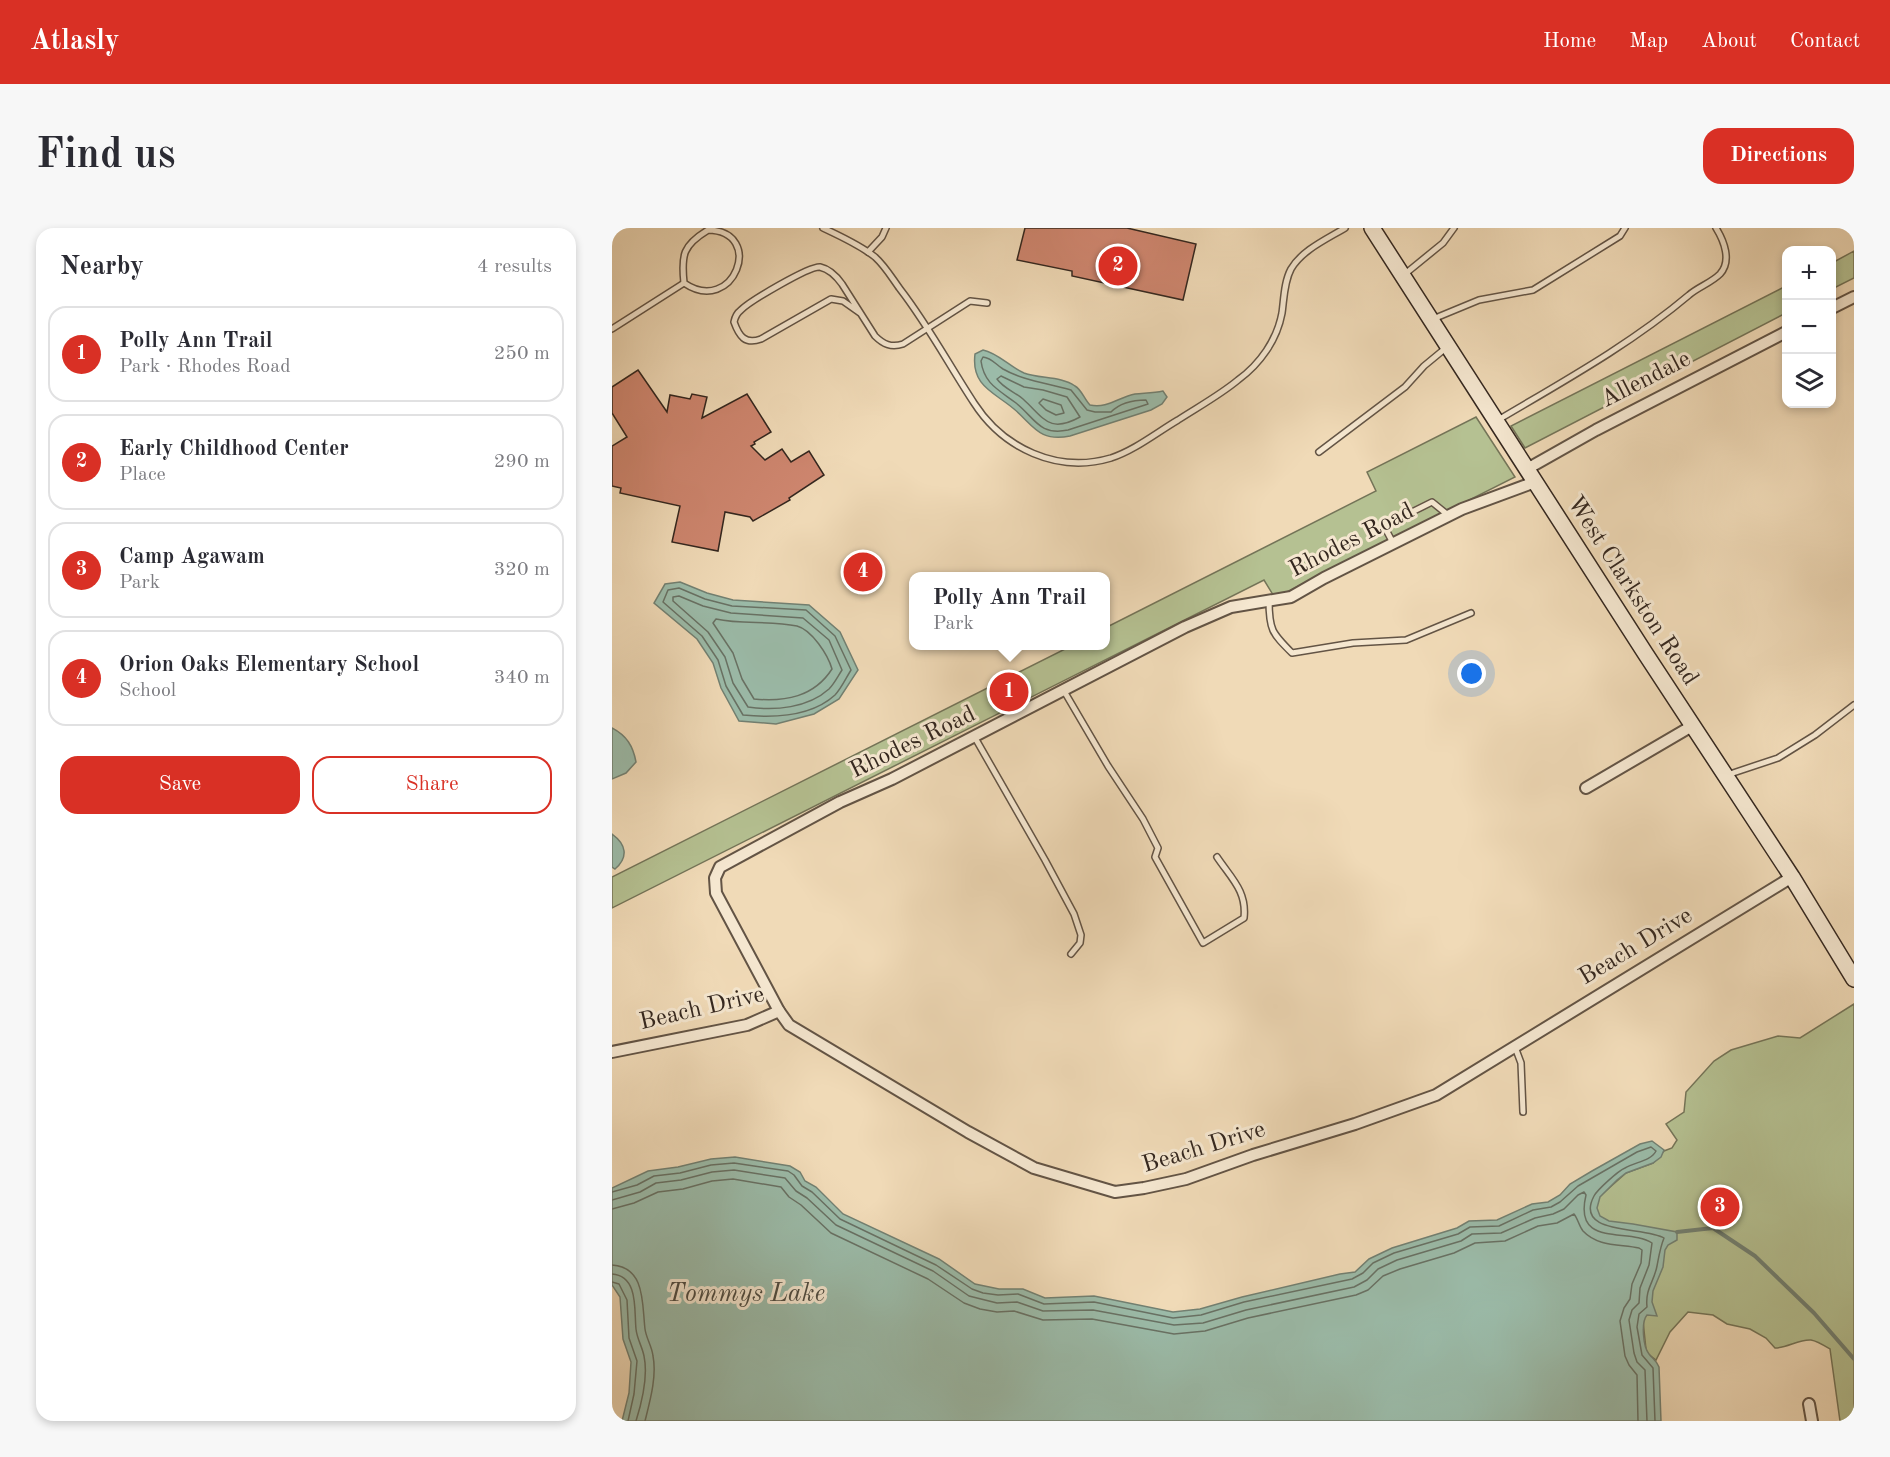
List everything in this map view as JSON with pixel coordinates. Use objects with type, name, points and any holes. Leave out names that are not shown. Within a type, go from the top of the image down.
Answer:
[{"type":"main road","name":"West Clarkston Road","points":[[1372,228],[1692,726],[1792,877],[1854,979]]},
{"type":"street","points":[[1836,307],[1854,297]]},
{"type":"street","name":"Allendale","points":[[1527,468],[1782,334]]},
{"type":"street","name":"Rhodes Road","points":[[779,1011],[716,893],[715,878],[720,867],[840,802],[892,779],[1185,627],[1231,607],[1291,597],[1324,578],[1449,516],[1535,482]]},
{"type":"street","points":[[1586,788],[1692,726]]},
{"type":"street","name":"Beach Drive","points":[[612,1052],[747,1024],[779,1011],[789,1025],[968,1132],[1034,1168],[1115,1192],[1144,1188],[1186,1179],[1436,1095],[1792,877]]},
{"type":"street","points":[[1809,1404],[1812,1421]]},
{"type":"lane","points":[[824,228],[868,252],[888,272],[928,328],[974,403],[988,423],[1002,436],[1027,452],[1048,459],[1079,463],[1102,460],[1130,450],[1219,394],[1247,373],[1265,352],[1277,329],[1291,269],[1306,253],[1345,228]]},
{"type":"lane","points":[[868,252],[882,237],[886,228]]},
{"type":"lane","points":[[1403,276],[1443,243],[1454,228]]},
{"type":"lane","points":[[1431,320],[1479,300],[1533,290],[1620,236],[1625,228]]},
{"type":"lane","points":[[1497,421],[1632,339],[1720,274],[1726,259],[1723,239],[1716,228]]},
{"type":"lane","points":[[708,230],[729,235],[739,250],[741,260],[734,276],[719,289],[709,292],[693,289],[684,283],[682,267],[684,251],[693,241],[708,230]]},
{"type":"lane","points":[[860,313],[843,301],[831,299],[753,342],[741,337],[734,322],[742,308],[815,267],[822,267],[838,278],[875,336],[888,345],[903,344],[970,301],[987,303]]},
{"type":"lane","points":[[612,329],[684,283]]},
{"type":"lane","points":[[1319,452],[1406,387],[1424,366],[1448,346]]},
{"type":"lane","points":[[1393,543],[1384,526],[1432,502],[1449,516]]},
{"type":"lane","points":[[1269,600],[1269,614],[1274,634],[1292,653],[1353,643],[1406,640],[1471,613]]},
{"type":"lane","points":[[1064,691],[1108,766],[1143,819],[1158,848],[1155,858],[1203,943],[1244,918],[1243,894],[1217,857]]},
{"type":"lane","points":[[1726,776],[1778,758],[1815,735],[1854,705]]},
{"type":"lane","points":[[974,736],[1074,914],[1081,934],[1080,943],[1071,954]]},
{"type":"lane","points":[[1515,1047],[1521,1063],[1523,1112]]},
{"type":"shaded area","points":[[1854,251],[1854,278],[1836,287],[1836,261]]},
{"type":"shaded area","points":[[1782,288],[1782,315],[1525,448],[1511,426]]},
{"type":"shaded area","points":[[1476,417],[1515,477],[1275,598],[1264,580],[612,908],[612,877],[1063,650],[1110,650],[1110,625],[1376,491],[1367,472]]},
{"type":"shaded area","points":[[1854,1004],[1854,1421],[1840,1421],[1830,1349],[1811,1340],[1775,1348],[1766,1338],[1750,1329],[1727,1324],[1713,1315],[1688,1312],[1670,1332],[1656,1360],[1648,1354],[1646,1349],[1643,1321],[1204,1421],[1599,1197],[1626,1173],[1653,1163],[1664,1151],[1672,1148],[1677,1140],[1666,1124],[1684,1112],[1686,1092],[1714,1061],[1731,1050],[1778,1036],[1800,1038]]},
{"type":"water","points":[[983,350],[994,354],[1024,373],[1057,379],[1075,386],[1090,405],[1107,404],[1129,395],[1163,391],[1167,397],[1162,404],[1151,410],[1070,436],[1051,437],[1038,431],[980,381],[975,365],[975,354]]},
{"type":"water","points":[[680,582],[733,600],[809,605],[840,632],[858,670],[839,699],[814,714],[776,724],[739,721],[721,688],[713,663],[697,639],[654,603],[665,584]]},
{"type":"water","points":[[612,728],[622,734],[628,742],[636,762],[626,773],[612,779]]},
{"type":"water","points":[[612,834],[623,846],[624,851],[622,860],[615,869],[612,867]]},
{"type":"water","name":"Tommys Lake","points":[[1652,1141],[1664,1150],[1661,1157],[1653,1163],[1626,1173],[1617,1180],[1600,1197],[1597,1208],[1600,1216],[1609,1221],[1677,1232],[1677,1240],[1668,1245],[1665,1250],[1663,1267],[1653,1291],[1652,1302],[1657,1316],[1647,1315],[1643,1329],[1647,1351],[1659,1367],[1661,1421],[622,1421],[629,1393],[631,1362],[623,1339],[620,1297],[612,1285],[612,1188],[648,1171],[711,1159],[735,1157],[790,1166],[800,1172],[805,1181],[816,1187],[843,1214],[939,1259],[975,1284],[999,1289],[1023,1289],[1045,1298],[1094,1296],[1173,1312],[1200,1309],[1242,1297],[1355,1272],[1369,1259],[1392,1248],[1457,1228],[1469,1221],[1497,1220],[1532,1204],[1548,1202],[1560,1195],[1570,1184],[1592,1171],[1640,1144]]},
{"type":"building","points":[[1025,228],[1127,228],[1196,244],[1183,300],[1072,276],[1072,271],[1017,260]]},
{"type":"building","points":[[638,370],[667,412],[670,395],[690,399],[692,394],[707,397],[702,418],[747,394],[771,432],[751,446],[765,460],[782,449],[791,462],[809,451],[824,475],[789,498],[790,500],[753,521],[750,517],[725,512],[718,551],[672,542],[680,506],[620,493],[621,488],[612,486],[612,446],[627,437],[612,413],[612,387]]},
{"type":"waterway","points":[[1677,1232],[1713,1228],[1755,1256],[1814,1313],[1854,1359]]},
{"type":"place","name":"Early Childhood Center","points":[[1118,266]]},
{"type":"place","name":"Orion Oaks Elementary School","points":[[863,572]]},
{"type":"place","name":"Polly Ann Trail","points":[[1009,692]]},
{"type":"place","name":"Camp Agawam","points":[[1720,1207]]}]
